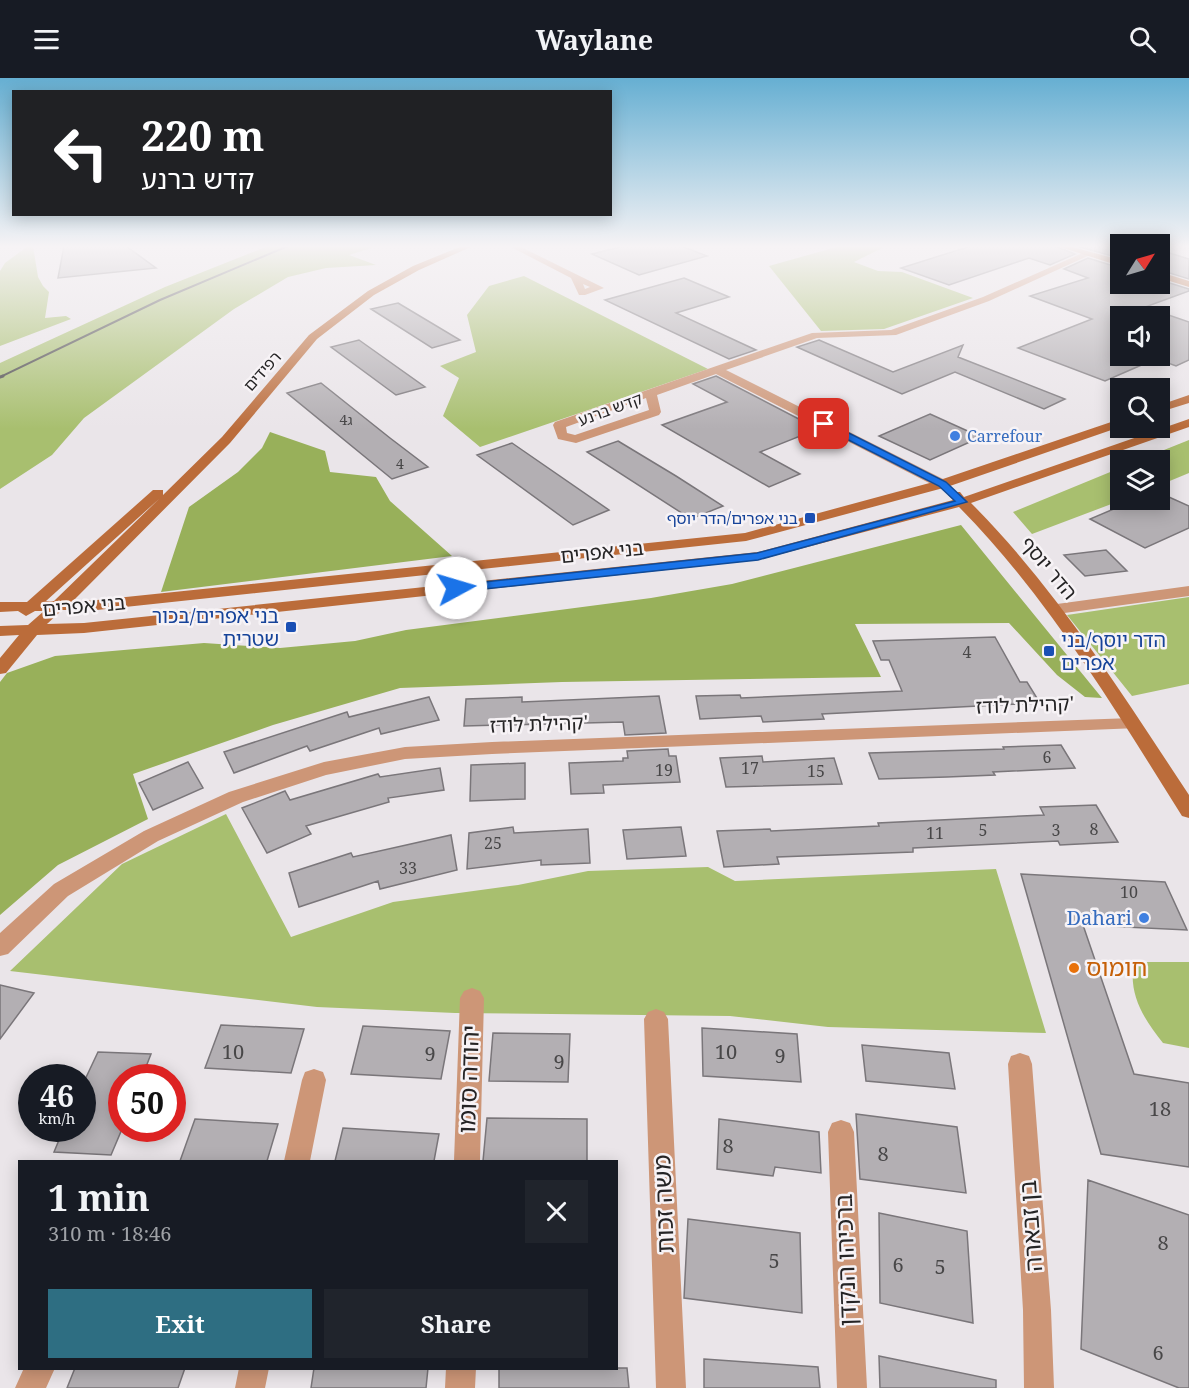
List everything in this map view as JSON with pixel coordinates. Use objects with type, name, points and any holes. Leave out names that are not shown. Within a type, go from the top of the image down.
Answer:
[{"type":"main road","name":"רפידים","points":[[0,669],[31,631],[226,440],[314,338],[352,307]]},
{"type":"main road","points":[[1170,406],[1189,399]]},
{"type":"main road","name":"בני אפרים","points":[[1,632],[84,628],[758,556],[962,502],[1189,423]]},
{"type":"main road","name":"בני אפרים","points":[[0,608],[98,605],[747,537],[942,484],[1110,426]]},
{"type":"main road","name":"רפידים","points":[[1,632],[211,445],[234,428]]},
{"type":"main road","name":"הדר יוסף","points":[[942,484],[986,525],[1057,609],[1189,811]]},
{"type":"main road","points":[[926,511],[965,518],[986,525]]},
{"type":"street","name":"קדש ברנע","points":[[651,393],[655,412],[576,440],[562,436],[559,425],[816,335],[892,333],[964,307]]},
{"type":"street","points":[[717,370],[942,484]]},
{"type":"street","points":[[1057,609],[1189,591]]},
{"type":"street","name":"קהילת לודז'","points":[[0,947],[61,890],[151,836],[236,797],[324,769],[405,753],[1132,724]]},
{"type":"street","name":"יהודה סומו","points":[[467,1160],[471,998]]},
{"type":"street","name":"משה זכות","points":[[656,1019],[671,1388]]},
{"type":"street","name":"בן זבארה","points":[[1020,1064],[1037,1310],[1039,1388]]},
{"type":"street","points":[[297,1160],[314,1080]]},
{"type":"street","name":"ברכיהו הנקדן","points":[[841,1132],[852,1388]]},
{"type":"street","points":[[30,1388],[39,1370]]},
{"type":"street","points":[[250,1388],[254,1370]]},
{"type":"street","points":[[460,1388],[461,1370]]},
{"type":"green space","points":[[0,307],[47,307],[45,318],[66,316],[71,319],[0,346]]},
{"type":"green space","points":[[121,307],[237,307],[84,418],[52,455],[0,489],[0,363]]},
{"type":"green space","points":[[473,307],[586,307],[708,369],[480,447],[443,416],[459,378],[440,366],[476,352],[467,315]]},
{"type":"green space","points":[[802,307],[947,307],[884,329],[821,331]]},
{"type":"green space","points":[[270,432],[325,451],[330,472],[376,477],[390,501],[452,556],[161,592],[189,507],[238,472],[262,448]]},
{"type":"green space","points":[[1189,440],[1189,473],[1170,481],[1170,450],[1164,450]]},
{"type":"green space","points":[[1110,472],[1110,505],[1032,534],[1013,512]]},
{"type":"green space","points":[[961,525],[1102,698],[1085,697],[1057,675],[1009,623],[855,624],[881,677],[562,682],[400,688],[273,725],[133,774],[148,819],[58,865],[0,915],[0,682],[7,673],[55,656],[204,643],[280,648],[355,641],[406,630],[651,598],[732,584]]},
{"type":"green space","points":[[1189,597],[1189,684],[1132,696],[1067,615]]},
{"type":"green space","points":[[226,814],[291,937],[393,902],[518,885],[588,871],[708,867],[735,881],[996,869],[1046,1033],[828,1027],[730,1016],[455,1013],[317,1007],[10,971],[122,864]]},
{"type":"green space","points":[[1134,962],[1189,962],[1189,1048],[1163,1043],[1143,1015],[1133,985]]},
{"type":"building","points":[[405,307],[460,340],[432,348],[371,309]]},
{"type":"building","points":[[620,307],[695,307],[676,313],[756,350],[729,359]]},
{"type":"building","points":[[1060,307],[1110,307],[1110,366],[1139,366],[1105,381],[1018,348],[1092,319]]},
{"type":"building","points":[[1170,315],[1189,322],[1189,360],[1176,366],[1170,364]]},
{"type":"building","points":[[359,340],[425,387],[396,395],[331,347]]},
{"type":"building","points":[[819,340],[893,372],[963,345],[958,357],[1065,399],[1044,409],[955,372],[902,394],[797,347]]},
{"type":"building","points":[[716,376],[818,429],[760,452],[800,474],[769,487],[662,425],[727,402],[693,384]]},
{"type":"building","points":[[321,383],[428,467],[392,479],[287,393]]},
{"type":"building","points":[[930,414],[981,437],[930,460],[879,436]]},
{"type":"building","points":[[618,441],[723,506],[691,519],[587,452]]},
{"type":"building","points":[[512,443],[609,510],[573,525],[477,455]]},
{"type":"building","points":[[1170,497],[1189,506],[1189,528],[1145,548],[1090,519],[1111,510],[1170,510]]},
{"type":"building","points":[[1106,550],[1127,571],[1085,576],[1064,555]]},
{"type":"building","points":[[995,637],[1020,682],[1027,682],[1040,703],[822,714],[824,719],[763,722],[761,716],[700,719],[696,696],[740,695],[741,698],[902,691],[889,660],[881,660],[873,641]]},
{"type":"building","points":[[659,696],[666,733],[625,735],[623,722],[464,726],[466,699],[522,697],[522,702]]},
{"type":"building","points":[[429,697],[439,720],[381,734],[379,728],[310,751],[307,746],[234,773],[224,752],[347,712],[349,717]]},
{"type":"building","points":[[1061,745],[1075,768],[993,772],[995,775],[879,779],[869,753],[1004,749],[1003,747]]},
{"type":"building","points":[[668,749],[669,756],[676,756],[680,782],[603,785],[604,793],[571,794],[569,763],[623,761],[623,758],[628,758],[627,751]]},
{"type":"building","points":[[762,756],[763,762],[834,758],[842,784],[726,787],[720,758]]},
{"type":"building","points":[[188,762],[203,788],[153,810],[139,783]]},
{"type":"building","points":[[525,763],[525,799],[470,801],[471,765]]},
{"type":"building","points":[[440,768],[444,790],[388,798],[389,802],[306,826],[311,834],[267,853],[242,808],[285,791],[290,800],[378,774],[380,777]]},
{"type":"building","points":[[1096,805],[1118,842],[1060,845],[1058,841],[913,848],[913,852],[777,857],[779,864],[724,867],[717,831],[879,826],[878,823],[1044,815],[1040,807]]},
{"type":"building","points":[[513,827],[514,833],[588,829],[590,863],[541,865],[541,860],[467,869],[469,833]]},
{"type":"building","points":[[681,827],[686,856],[627,859],[623,830]]},
{"type":"building","points":[[451,835],[457,870],[380,889],[378,881],[299,907],[289,873],[351,853],[353,857]]},
{"type":"building","points":[[1021,874],[1165,882],[1187,930],[1083,925],[1134,1074],[1189,1083],[1189,1167],[1101,1154]]},
{"type":"building","points":[[0,985],[34,993],[0,1039]]},
{"type":"building","points":[[221,1025],[304,1029],[291,1073],[205,1068]]},
{"type":"building","points":[[363,1026],[450,1031],[441,1079],[351,1074]]},
{"type":"building","points":[[702,1028],[797,1034],[801,1082],[703,1076]]},
{"type":"building","points":[[493,1033],[570,1034],[568,1082],[489,1081]]},
{"type":"building","points":[[862,1045],[949,1053],[955,1089],[866,1081]]},
{"type":"building","points":[[98,1052],[151,1054],[147,1064],[108,1064],[108,1142],[116,1142],[111,1155],[54,1152],[58,1142],[96,1142],[96,1064],[92,1064]]},
{"type":"building","points":[[856,1114],[957,1127],[966,1193],[860,1179]]},
{"type":"building","points":[[487,1118],[587,1119],[587,1160],[483,1160]]},
{"type":"building","points":[[195,1119],[278,1124],[267,1160],[180,1160]]},
{"type":"building","points":[[719,1119],[819,1132],[821,1173],[775,1167],[773,1176],[717,1169]]},
{"type":"building","points":[[343,1128],[439,1134],[434,1160],[335,1160]]},
{"type":"building","points":[[1088,1180],[1189,1215],[1189,1388],[1179,1388],[1081,1349]]},
{"type":"building","points":[[879,1213],[967,1231],[973,1323],[880,1303]]},
{"type":"building","points":[[688,1219],[800,1233],[802,1313],[684,1298]]},
{"type":"building","points":[[879,1356],[996,1380],[996,1388],[880,1388]]},
{"type":"building","points":[[704,1359],[818,1367],[820,1388],[704,1388]]},
{"type":"building","points":[[618,1368],[627,1368],[629,1388],[499,1388],[499,1370],[618,1370]]},
{"type":"building","points":[[74,1370],[184,1370],[178,1388],[67,1388]]},
{"type":"building","points":[[314,1370],[428,1370],[426,1388],[311,1388]]},
{"type":"railway","points":[[3,376],[0,377],[145,307]]},
{"type":"place","name":"Carrefour","points":[[955,436]]},
{"type":"place","name":"בני אפרים/הדר יוסף","points":[[810,518]]},
{"type":"place","name":"בני אפרים/בכור שטרית","points":[[291,627]]},
{"type":"place","name":"הדר יוסף/בני אפרים","points":[[1049,651]]},
{"type":"place","name":"Dahari","points":[[1144,918]]},
{"type":"place","name":"חומוס","points":[[1074,968]]},
{"type":"route","points":[[456,588],[758,556],[962,502],[942,484],[824,424]]}]
